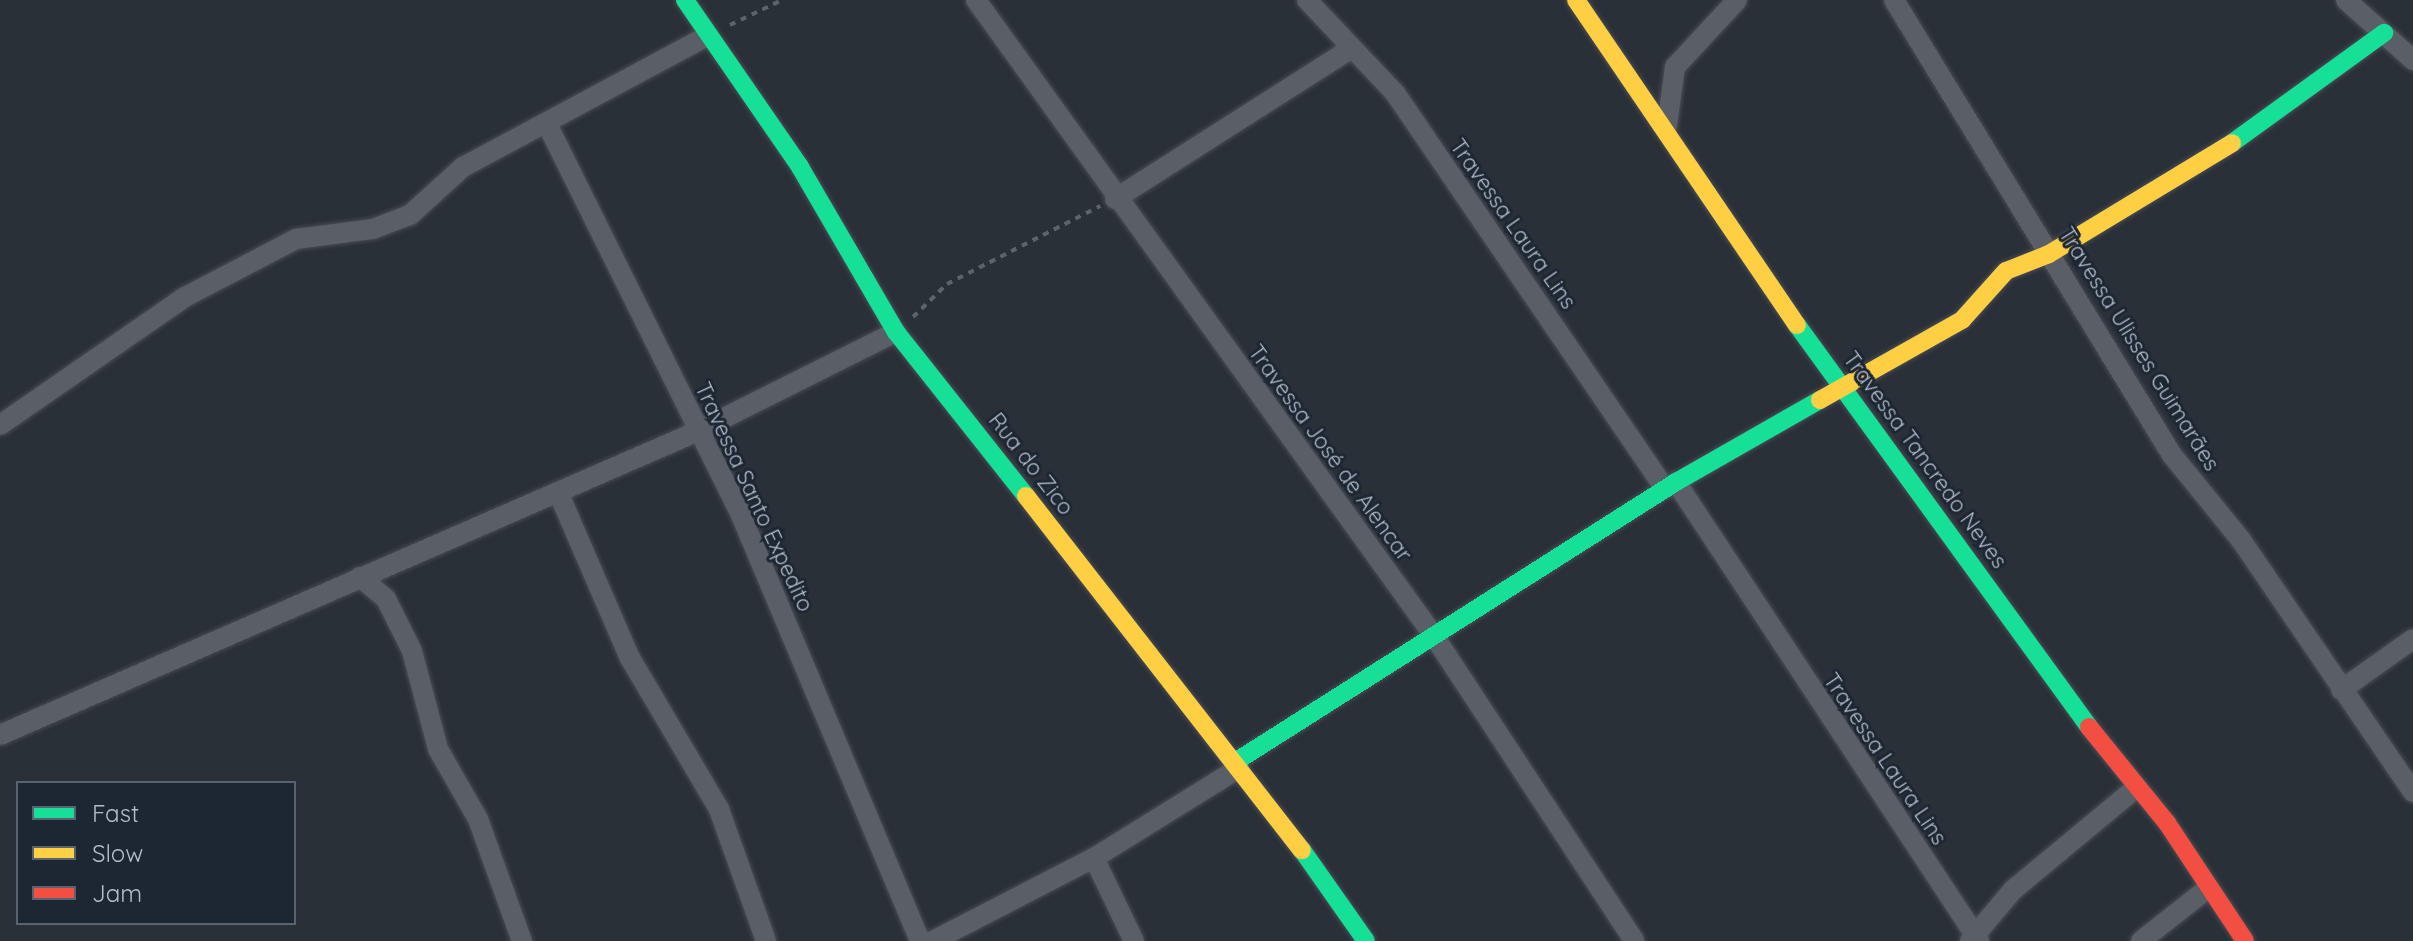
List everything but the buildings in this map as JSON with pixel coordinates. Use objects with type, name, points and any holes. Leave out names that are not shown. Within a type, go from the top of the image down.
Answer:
[{"type":"street","name":"Rua do Zico","points":[[685,0],[705,37],[793,156],[896,332],[1237,765],[1366,941]]},
{"type":"street","name":"Travessa José de Alencar","points":[[976,0],[1115,199],[1436,639],[1634,941]]},
{"type":"street","name":"Travessa Laura Lins","points":[[1307,0],[1395,93],[1670,485],[1975,940]]},
{"type":"street","name":"Travessa Tancredo Neves","points":[[1576,0],[1667,126],[1749,259],[2245,941]]},
{"type":"street","points":[[1667,126],[1670,76],[1737,0]]},
{"type":"street","name":"Travessa Ulisses Guimarães","points":[[1894,0],[1931,68],[1993,153],[2049,254],[2172,455],[2241,540],[2413,792]]},
{"type":"street","points":[[2346,0],[2413,60]]},
{"type":"street","points":[[933,941],[1094,858],[1670,485],[1843,390],[1962,320],[2006,271],[2049,254],[2200,166],[2384,33]]},
{"type":"street","points":[[0,425],[185,297],[296,239],[373,229],[410,215],[463,167],[705,37]]},
{"type":"street","points":[[1115,199],[1352,48]]},
{"type":"street","name":"Travessa Santo Expedito","points":[[547,124],[738,508],[920,941]]},
{"type":"street","points":[[0,735],[698,431],[824,362],[896,332]]},
{"type":"street","points":[[558,492],[630,658],[719,809],[766,941]]},
{"type":"street","points":[[360,577],[386,599],[412,651],[438,749],[478,819],[522,941]]},
{"type":"street","points":[[2341,690],[2413,639]]},
{"type":"street","points":[[1975,940],[2013,890],[2136,788]]},
{"type":"street","points":[[1094,858],[1134,941]]},
{"type":"street","points":[[2141,941],[2208,888]]},
{"type":"path","points":[[705,37],[782,0]]},
{"type":"path","points":[[896,332],[947,284],[1115,199]]},
{"type":"traffic: fast","points":[[685,0],[800,167],[896,332],[1026,496]]},
{"type":"traffic: fast","points":[[2232,143],[2384,33]]},
{"type":"traffic: fast","points":[[1797,325],[2089,727]]},
{"type":"traffic: fast","points":[[1235,762],[1676,482],[1820,400]]},
{"type":"traffic: fast","points":[[1302,850],[1366,941]]},
{"type":"traffic: slow","points":[[1576,0],[1797,325]]},
{"type":"traffic: slow","points":[[1820,400],[1962,320],[2006,271],[2049,254],[2232,143]]},
{"type":"traffic: slow","points":[[1026,496],[1302,850]]},
{"type":"traffic: jam","points":[[2089,727],[2167,823],[2245,941]]}]
